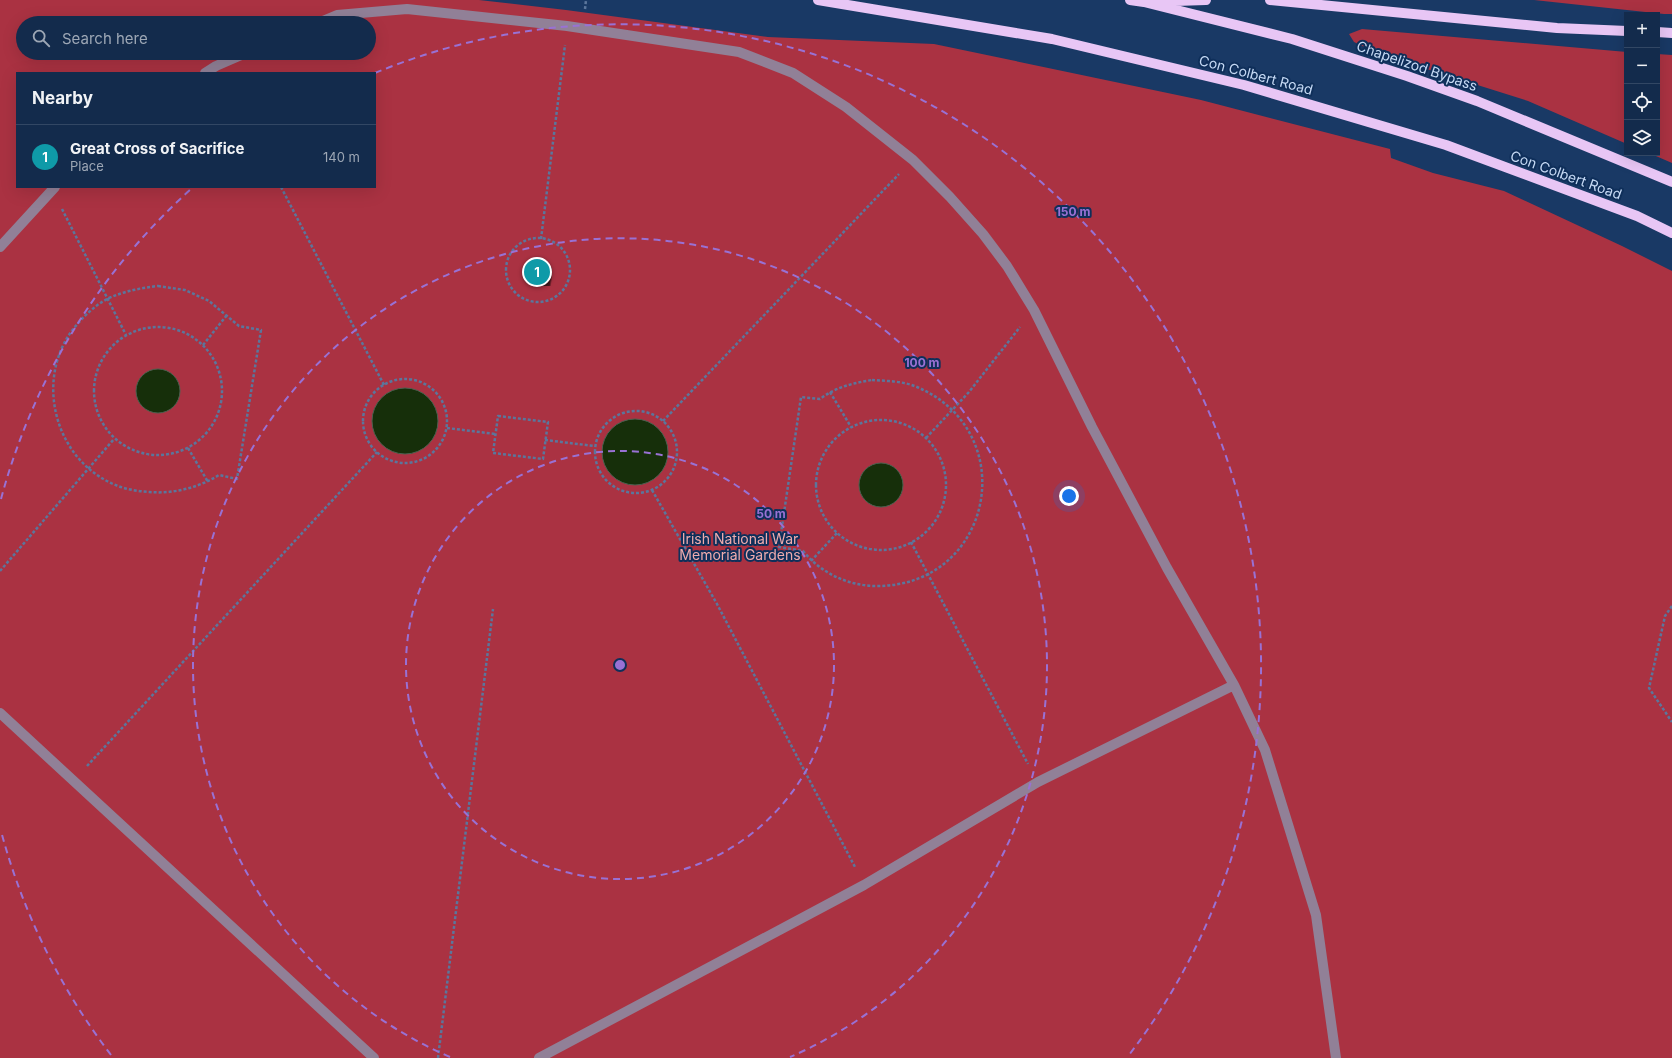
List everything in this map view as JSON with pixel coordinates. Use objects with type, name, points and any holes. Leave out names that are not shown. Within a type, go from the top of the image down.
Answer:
[{"type":"main road","name":"Con Colbert Road","points":[[818,0],[1052,39],[1244,85],[1446,145],[1637,216],[1672,233]]},
{"type":"main road","points":[[1130,0],[1144,2],[1206,0]]},
{"type":"main road","points":[[1270,0],[1557,28],[1624,31]]},
{"type":"main road","name":"Chapelizod Bypass","points":[[1144,2],[1292,39],[1407,76],[1477,101],[1672,182]]},
{"type":"main road","points":[[1660,32],[1672,33]]},
{"type":"lane","points":[[335,16],[407,9],[567,26],[739,52],[793,73],[846,107],[913,160],[950,197],[1007,266],[1034,310],[1092,426],[1167,568],[1234,685],[1265,750],[1316,915],[1336,1058]]},
{"type":"lane","points":[[207,72],[230,60]]},
{"type":"lane","points":[[0,247],[54,188]]},
{"type":"lane","points":[[539,1058],[864,885],[1038,782],[1234,685]]},
{"type":"lane","points":[[0,713],[374,1058]]},
{"type":"path","points":[[541,239],[567,26]]},
{"type":"path","points":[[663,421],[913,160]]},
{"type":"path","points":[[54,188],[107,299],[126,335]]},
{"type":"path","points":[[282,188],[384,385]]},
{"type":"path","points":[[530,239],[541,239],[551,242],[559,247],[566,255],[569,265],[569,275],[566,285],[560,293],[547,300],[532,302],[522,298],[514,292],[508,282],[506,272],[507,261],[512,251],[520,244],[530,239]]},
{"type":"path","points":[[158,286],[185,290],[209,301],[239,326],[261,330],[237,479],[218,475],[208,482],[188,489],[162,494],[136,491],[110,483],[88,468],[70,447],[57,421],[52,392],[56,364],[66,338],[84,315],[107,299],[132,289],[158,286]]},
{"type":"path","points":[[926,438],[952,410],[1034,310]]},
{"type":"path","points":[[203,345],[227,315]]},
{"type":"path","points":[[158,326],[175,328],[190,335],[203,345],[214,359],[221,375],[223,392],[221,403],[213,425],[202,438],[188,448],[169,455],[150,456],[130,450],[114,439],[104,427],[97,414],[93,383],[97,369],[104,355],[114,344],[126,335],[141,329],[158,326]]},
{"type":"path","points":[[407,379],[418,381],[429,387],[438,395],[444,405],[447,416],[447,428],[438,448],[429,456],[419,461],[408,463],[397,462],[386,459],[369,444],[363,422],[364,411],[368,401],[384,385],[395,380],[407,379]]},
{"type":"path","points":[[872,380],[894,381],[916,386],[935,396],[952,410],[965,425],[974,442],[980,460],[983,479],[982,499],[977,517],[969,535],[958,550],[944,564],[928,574],[909,582],[889,586],[868,586],[848,582],[828,573],[811,561],[803,551],[779,547],[802,397],[820,400],[830,392],[850,384],[872,380]]},
{"type":"path","points":[[830,392],[851,426]]},
{"type":"path","points":[[644,411],[663,421],[671,430],[676,441],[677,453],[675,465],[670,476],[662,484],[652,490],[638,494],[623,492],[610,485],[600,475],[595,461],[594,446],[597,435],[611,418],[621,413],[644,411]]},
{"type":"path","points":[[498,416],[548,422],[545,440],[543,459],[493,453],[498,416]]},
{"type":"path","points":[[873,420],[896,421],[917,430],[926,438],[939,456],[945,477],[944,499],[936,520],[929,528],[911,542],[901,546],[878,550],[856,544],[837,533],[822,513],[818,501],[816,476],[819,464],[828,447],[841,433],[851,426],[873,420]]},
{"type":"path","points":[[447,428],[495,434]]},
{"type":"path","points":[[0,571],[114,439]]},
{"type":"path","points":[[545,440],[594,446]]},
{"type":"path","points":[[188,448],[208,482]]},
{"type":"path","points":[[74,781],[377,452]]},
{"type":"path","points":[[652,490],[717,604],[864,885]]},
{"type":"path","points":[[811,561],[837,533]]},
{"type":"path","points":[[911,542],[1038,782]]},
{"type":"path","points":[[1672,606],[1665,616],[1649,688],[1672,722]]},
{"type":"path","points":[[438,1058],[493,609]]},
{"type":"green space","name":"Irish National War Memorial Gardens","points":[[0,0],[479,0],[768,37],[934,44],[1201,100],[1390,149],[1391,158],[1433,173],[1504,191],[1672,271],[1672,1058],[0,1058]]},
{"type":"green space","points":[[1534,0],[1672,0],[1672,14]]},
{"type":"green space","points":[[1362,29],[1624,52],[1624,143],[1528,101],[1382,55],[1354,42],[1349,34]]},
{"type":"green space","points":[[1660,54],[1672,55],[1672,163],[1656,156],[1660,156]]},
{"type":"shaded area","points":[[162,369],[174,375],[179,383],[179,399],[174,407],[166,412],[154,413],[142,407],[137,399],[136,387],[142,375],[150,370]]},
{"type":"shaded area","points":[[405,388],[418,391],[428,398],[435,408],[438,421],[435,434],[428,444],[418,451],[405,454],[392,451],[382,444],[375,434],[372,421],[375,408],[382,398],[392,391]]},
{"type":"shaded area","points":[[635,419],[648,422],[658,429],[665,439],[668,452],[665,465],[658,475],[648,482],[635,485],[622,482],[612,475],[605,465],[602,452],[605,439],[612,429],[622,422]]},
{"type":"shaded area","points":[[885,463],[890,464],[897,469],[902,476],[902,494],[897,501],[890,506],[877,507],[872,506],[865,501],[860,494],[859,481],[860,476],[865,469],[872,464]]},
{"type":"building","points":[[528,262],[549,265],[546,283],[526,280]]},
{"type":"place","name":"Great Cross of Sacrifice","points":[[537,272]]}]
